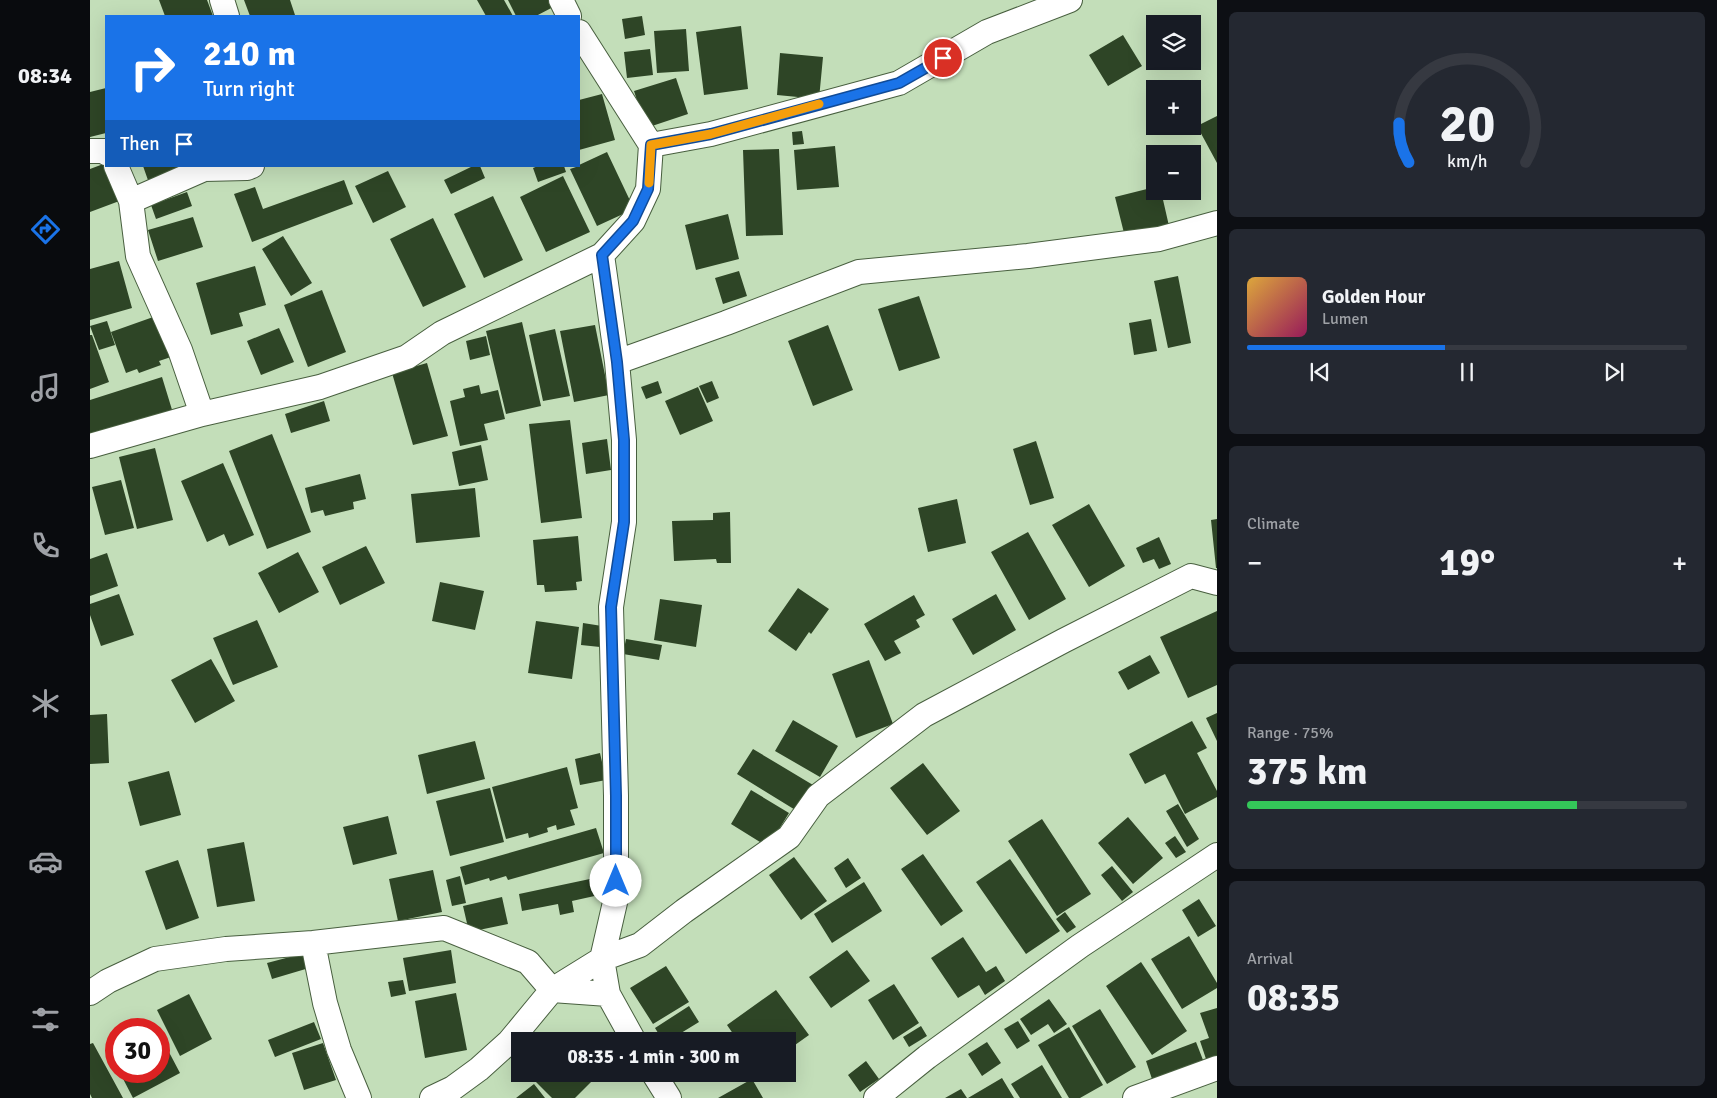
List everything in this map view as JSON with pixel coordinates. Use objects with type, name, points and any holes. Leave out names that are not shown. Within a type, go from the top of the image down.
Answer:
[{"type":"street","points":[[222,0],[227,15]]},
{"type":"street","points":[[562,0],[569,15]]},
{"type":"street","points":[[651,145],[711,134],[899,83],[987,32],[1070,0]]},
{"type":"street","points":[[90,446],[202,414],[320,387],[407,357],[442,333],[602,255],[633,221],[648,189],[651,145],[580,34]]},
{"type":"street","points":[[90,151],[105,151]]},
{"type":"street","points":[[116,167],[131,201],[138,256],[180,350],[202,414]]},
{"type":"street","points":[[131,201],[204,169],[249,167]]},
{"type":"street","points":[[617,362],[859,272],[1028,256],[1159,239],[1217,223]]},
{"type":"street","points":[[602,255],[617,362],[624,440],[624,522],[611,607],[616,796],[616,898],[602,958],[608,994],[629,1032]]},
{"type":"street","points":[[432,1098],[453,1088],[479,1069],[509,1042],[552,990],[602,958],[640,945],[684,911],[789,837],[818,796],[924,715],[1063,641],[1192,576],[1217,583]]},
{"type":"street","points":[[876,1098],[927,1057],[1080,946],[1217,855]]},
{"type":"street","points":[[90,993],[108,981],[155,959],[226,949],[313,943],[444,928],[528,962],[552,990],[608,994]]},
{"type":"street","points":[[313,943],[325,1002],[339,1050],[359,1098]]},
{"type":"street","points":[[1135,1098],[1217,1068]]},
{"type":"street","points":[[659,1082],[669,1098]]},
{"type":"building","points":[[159,0],[207,0],[213,15],[165,15]]},
{"type":"building","points":[[244,0],[290,0],[295,15],[250,15]]},
{"type":"building","points":[[477,0],[504,0],[512,15],[485,15]]},
{"type":"building","points":[[508,0],[555,0],[557,5],[538,15],[516,15]]},
{"type":"building","points":[[642,16],[645,35],[625,39],[622,19]]},
{"type":"building","points":[[741,26],[748,89],[704,95],[696,32]]},
{"type":"building","points":[[686,29],[689,71],[657,73],[654,31]]},
{"type":"building","points":[[1123,35],[1142,66],[1108,86],[1089,55]]},
{"type":"building","points":[[650,49],[653,75],[627,78],[624,52]]},
{"type":"building","points":[[780,53],[823,57],[819,99],[777,95]]},
{"type":"building","points":[[676,78],[688,114],[646,128],[634,91]]},
{"type":"building","points":[[105,88],[105,133],[90,137],[90,92]]},
{"type":"building","points":[[602,94],[615,140],[580,150],[580,100]]},
{"type":"building","points":[[1217,116],[1217,163],[1201,133],[1201,124]]},
{"type":"building","points":[[802,131],[804,144],[793,145],[792,132]]},
{"type":"building","points":[[835,146],[839,187],[797,190],[794,150]]},
{"type":"building","points":[[779,149],[783,235],[746,236],[743,150]]},
{"type":"building","points":[[607,152],[634,209],[597,226],[570,169],[580,167],[580,165]]},
{"type":"building","points":[[105,163],[105,167],[108,167],[122,200],[90,212],[90,169]]},
{"type":"building","points":[[143,167],[178,167],[179,171],[149,183]]},
{"type":"building","points":[[471,167],[480,167],[485,178],[451,194],[444,180]]},
{"type":"building","points":[[564,167],[566,172],[538,182],[533,168]]},
{"type":"building","points":[[388,171],[406,207],[373,223],[355,186]]},
{"type":"building","points":[[563,176],[590,232],[546,252],[520,197]]},
{"type":"building","points":[[344,180],[353,204],[252,242],[234,194],[255,187],[263,209]]},
{"type":"building","points":[[1146,189],[1146,200],[1163,200],[1169,226],[1125,237],[1115,197]]},
{"type":"building","points":[[187,192],[192,206],[156,219],[151,205]]},
{"type":"building","points":[[493,196],[523,260],[484,278],[454,214]]},
{"type":"building","points":[[728,214],[739,259],[696,270],[685,225]]},
{"type":"building","points":[[193,217],[203,247],[158,261],[148,230]]},
{"type":"building","points":[[433,218],[466,287],[423,307],[390,239]]},
{"type":"building","points":[[283,236],[312,283],[291,296],[262,249]]},
{"type":"building","points":[[119,261],[132,308],[90,320],[90,269]]},
{"type":"building","points":[[255,266],[266,305],[239,313],[243,326],[211,335],[196,283]]},
{"type":"building","points":[[739,271],[747,296],[723,304],[715,278]]},
{"type":"building","points":[[1178,276],[1191,343],[1168,348],[1154,281]]},
{"type":"building","points":[[322,290],[346,352],[308,367],[284,305]]},
{"type":"building","points":[[919,296],[940,358],[899,371],[878,309]]},
{"type":"building","points":[[156,316],[171,357],[159,361],[161,365],[139,373],[137,369],[126,373],[111,332]]},
{"type":"building","points":[[1151,319],[1157,351],[1134,355],[1129,323]]},
{"type":"building","points":[[107,321],[115,345],[99,350],[90,326]]},
{"type":"building","points":[[522,322],[541,406],[506,414],[486,331]]},
{"type":"building","points":[[595,325],[609,395],[574,402],[560,331]]},
{"type":"building","points":[[828,325],[853,390],[813,406],[788,341]]},
{"type":"building","points":[[279,328],[294,362],[261,375],[247,341]]},
{"type":"building","points":[[555,329],[570,396],[543,401],[529,335]]},
{"type":"building","points":[[90,335],[92,335],[109,382],[90,389]]},
{"type":"building","points":[[486,336],[490,355],[470,360],[466,341]]},
{"type":"building","points":[[427,363],[448,436],[413,445],[392,373]]},
{"type":"building","points":[[162,377],[173,413],[90,439],[90,400]]},
{"type":"building","points":[[658,381],[662,393],[646,399],[641,387]]},
{"type":"building","points":[[712,381],[719,398],[707,403],[699,386]]},
{"type":"building","points":[[479,385],[481,394],[498,390],[505,419],[484,424],[488,440],[460,446],[450,401],[465,397],[463,389]]},
{"type":"building","points":[[698,387],[713,421],[680,435],[665,401]]},
{"type":"building","points":[[324,401],[330,421],[291,433],[285,414]]},
{"type":"building","points":[[570,420],[582,518],[541,523],[529,424]]},
{"type":"building","points":[[272,434],[311,532],[267,549],[229,451]]},
{"type":"building","points":[[607,439],[611,470],[586,474],[582,443]]},
{"type":"building","points":[[1036,441],[1054,498],[1030,505],[1013,449]]},
{"type":"building","points":[[481,445],[488,480],[459,486],[452,452]]},
{"type":"building","points":[[155,448],[173,520],[137,529],[119,457]]},
{"type":"building","points":[[223,463],[254,535],[229,546],[224,534],[207,542],[181,481]]},
{"type":"building","points":[[360,474],[366,499],[353,502],[354,509],[325,516],[323,510],[311,513],[305,488]]},
{"type":"building","points":[[121,480],[134,528],[105,535],[92,487]]},
{"type":"building","points":[[475,488],[480,537],[416,543],[411,494]]},
{"type":"building","points":[[957,499],[966,543],[928,552],[918,508]]},
{"type":"building","points":[[1089,504],[1125,566],[1089,587],[1052,525]]},
{"type":"building","points":[[730,512],[731,563],[717,563],[716,559],[674,561],[672,521],[713,520],[713,513]]},
{"type":"building","points":[[1217,519],[1217,568],[1216,568],[1211,520]]},
{"type":"building","points":[[1028,532],[1066,599],[1029,620],[991,552]]},
{"type":"building","points":[[578,536],[582,581],[576,582],[577,590],[545,592],[544,585],[537,585],[533,540]]},
{"type":"building","points":[[1159,537],[1171,564],[1159,569],[1154,559],[1143,563],[1136,548]]},
{"type":"building","points":[[366,546],[385,583],[340,605],[322,567]]},
{"type":"building","points":[[298,552],[319,592],[279,613],[258,573]]},
{"type":"building","points":[[107,553],[118,586],[90,596],[90,559]]},
{"type":"building","points":[[440,582],[484,591],[475,630],[432,621]]},
{"type":"building","points":[[798,588],[829,609],[811,634],[809,632],[796,651],[768,631]]},
{"type":"building","points":[[119,594],[134,635],[101,646],[90,615],[90,604]]},
{"type":"building","points":[[996,594],[1016,630],[973,655],[952,619]]},
{"type":"building","points":[[914,595],[925,615],[916,620],[920,627],[894,641],[901,653],[885,661],[864,624]]},
{"type":"building","points":[[660,599],[702,605],[696,647],[654,640]]},
{"type":"building","points":[[1217,611],[1217,685],[1188,698],[1160,637]]},
{"type":"building","points":[[257,620],[278,667],[233,685],[213,638]]},
{"type":"building","points":[[536,621],[579,627],[572,679],[528,673]]},
{"type":"building","points":[[583,623],[602,626],[600,647],[581,645]]},
{"type":"building","points":[[626,639],[662,645],[659,660],[623,654]]},
{"type":"building","points":[[1150,655],[1160,673],[1128,690],[1118,672]]},
{"type":"building","points":[[211,659],[235,701],[195,723],[171,680]]},
{"type":"building","points":[[869,660],[893,724],[856,738],[832,674]]},
{"type":"building","points":[[1217,713],[1217,741],[1206,718]]},
{"type":"building","points":[[107,714],[109,763],[90,764],[90,715]]},
{"type":"building","points":[[793,720],[838,746],[820,777],[775,751]]},
{"type":"building","points":[[1192,721],[1207,748],[1197,753],[1217,791],[1217,797],[1185,814],[1165,774],[1145,784],[1129,754]]},
{"type":"building","points":[[475,741],[485,779],[427,794],[418,755]]},
{"type":"building","points":[[753,749],[813,785],[797,811],[737,774]]},
{"type":"building","points":[[600,753],[606,780],[580,785],[575,759]]},
{"type":"building","points":[[923,763],[960,811],[927,835],[890,788]]},
{"type":"building","points":[[567,767],[578,808],[570,810],[575,825],[557,830],[556,825],[547,828],[548,832],[529,838],[528,833],[506,839],[492,787]]},
{"type":"building","points":[[169,771],[181,815],[140,826],[128,782]]},
{"type":"building","points":[[490,788],[504,842],[450,856],[436,801]]},
{"type":"building","points":[[751,790],[789,813],[768,847],[731,824]]},
{"type":"building","points":[[1178,804],[1199,839],[1187,847],[1166,811]]},
{"type":"building","points":[[388,816],[397,854],[353,865],[343,827]]},
{"type":"building","points":[[1128,817],[1163,858],[1133,884],[1098,843]]},
{"type":"building","points":[[1042,819],[1091,894],[1057,916],[1008,841]]},
{"type":"building","points":[[596,828],[604,853],[508,880],[506,876],[490,881],[489,878],[465,885],[460,867]]},
{"type":"building","points":[[1175,836],[1186,852],[1176,858],[1165,843]]},
{"type":"building","points":[[244,842],[255,901],[217,907],[207,849]]},
{"type":"building","points":[[923,854],[963,911],[941,926],[901,869]]},
{"type":"building","points":[[794,857],[827,901],[801,920],[769,875]]},
{"type":"building","points":[[848,858],[861,878],[846,888],[834,868]]},
{"type":"building","points":[[1010,859],[1060,931],[1026,954],[976,882]]},
{"type":"building","points":[[178,860],[199,918],[166,930],[145,871]]},
{"type":"building","points":[[1112,866],[1133,892],[1122,901],[1101,875]]},
{"type":"building","points":[[433,870],[442,912],[398,921],[389,879]]},
{"type":"building","points":[[460,876],[466,903],[452,906],[446,880]]},
{"type":"building","points":[[604,876],[608,893],[572,901],[574,912],[560,915],[558,904],[522,911],[519,894]]},
{"type":"building","points":[[864,882],[882,911],[832,943],[814,914]]},
{"type":"building","points":[[502,897],[508,924],[469,932],[463,906]]},
{"type":"building","points":[[1199,899],[1216,926],[1198,937],[1182,910]]},
{"type":"building","points":[[1065,912],[1076,927],[1067,933],[1056,919]]},
{"type":"building","points":[[1189,936],[1217,983],[1217,988],[1182,1009],[1151,959]]},
{"type":"building","points":[[963,937],[986,972],[996,966],[1005,981],[985,995],[979,985],[958,998],[931,958]]},
{"type":"building","points":[[451,950],[456,983],[409,991],[403,958]]},
{"type":"building","points":[[847,950],[870,981],[831,1008],[809,977]]},
{"type":"building","points":[[305,953],[309,968],[272,979],[267,963]]},
{"type":"building","points":[[1141,962],[1187,1031],[1152,1055],[1106,986]]},
{"type":"building","points":[[666,966],[689,1002],[653,1024],[630,988]]},
{"type":"building","points":[[403,980],[406,994],[391,997],[388,982]]},
{"type":"building","points":[[894,984],[919,1023],[893,1040],[868,1000]]},
{"type":"building","points":[[776,990],[809,1035],[796,1044],[796,1032],[732,1032],[727,1025]]},
{"type":"building","points":[[456,993],[467,1050],[425,1058],[415,1001]]},
{"type":"building","points":[[189,994],[212,1039],[180,1056],[170,1036],[170,1018],[161,1018],[157,1010]]},
{"type":"building","points":[[1049,999],[1067,1024],[1054,1033],[1048,1024],[1031,1035],[1020,1019]]},
{"type":"building","points":[[689,1006],[699,1022],[683,1032],[657,1032],[655,1028]]},
{"type":"building","points":[[1217,1008],[1217,1056],[1206,1059],[1200,1041],[1209,1038],[1200,1013]]},
{"type":"building","points":[[1100,1009],[1136,1067],[1107,1084],[1072,1026]]},
{"type":"building","points":[[1018,1021],[1030,1041],[1017,1049],[1004,1029]]},
{"type":"building","points":[[314,1022],[321,1039],[275,1057],[268,1040]]},
{"type":"building","points":[[921,1026],[927,1036],[909,1047],[903,1037]]},
{"type":"building","points":[[1069,1027],[1103,1085],[1080,1098],[1069,1098],[1038,1045]]},
{"type":"building","points":[[987,1042],[1001,1063],[982,1076],[968,1054]]},
{"type":"building","points":[[1196,1042],[1203,1060],[1152,1079],[1146,1061]]},
{"type":"building","points":[[93,1043],[105,1065],[105,1083],[115,1083],[123,1098],[92,1098],[90,1094],[90,1044]]},
{"type":"building","points":[[323,1043],[336,1080],[304,1090],[292,1053]]},
{"type":"building","points":[[170,1054],[180,1073],[170,1078]]},
{"type":"building","points":[[866,1061],[879,1079],[860,1092],[848,1075]]},
{"type":"building","points":[[1042,1065],[1062,1098],[1020,1098],[1011,1084]]},
{"type":"building","points":[[1002,1078],[1014,1098],[968,1098]]},
{"type":"building","points":[[536,1082],[591,1082],[575,1098],[552,1098]]},
{"type":"building","points":[[747,1082],[754,1082],[763,1098],[718,1098]]},
{"type":"building","points":[[125,1083],[161,1083],[133,1098]]},
{"type":"building","points":[[534,1084],[545,1098],[516,1098]]},
{"type":"building","points":[[961,1089],[967,1098],[945,1098]]},
{"type":"slow traffic","points":[[649,183],[651,145],[711,134],[819,104]]},
{"type":"route","points":[[616,881],[616,796],[611,607],[624,522],[624,440],[617,362],[602,255],[633,221],[648,189],[651,145],[711,134],[899,83],[943,58]]}]
